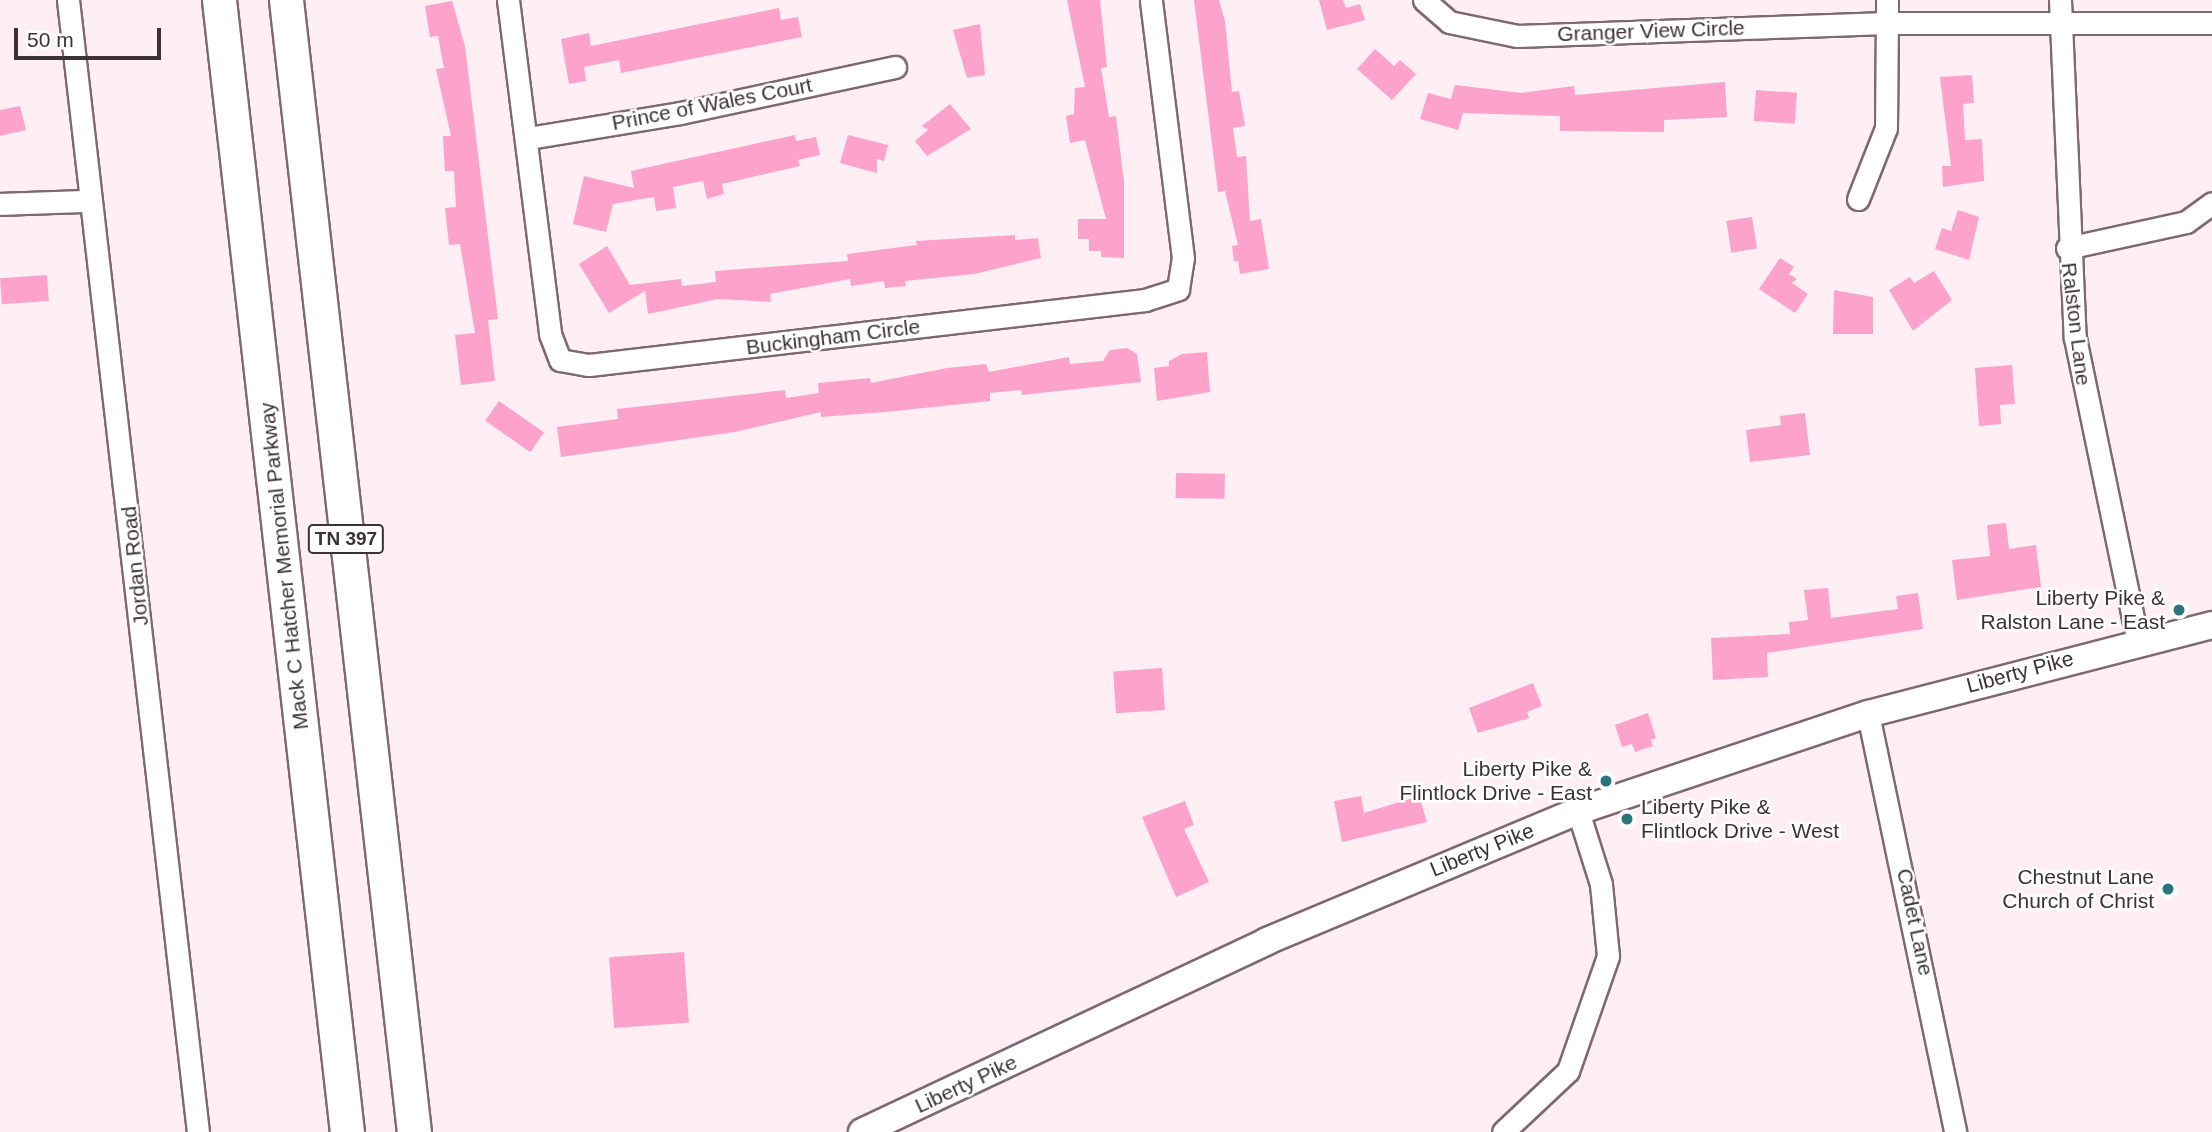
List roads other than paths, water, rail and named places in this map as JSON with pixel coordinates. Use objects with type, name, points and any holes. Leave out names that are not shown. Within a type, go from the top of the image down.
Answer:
[{"type":"highway","name":"Mack C Hatcher Memorial Parkway","points":[[219,0],[347,1132]]},
{"type":"highway","name":"TN 397","points":[[286,0],[414,1132]]},
{"type":"street","name":"Jordan Road","points":[[68,0],[87,201],[117,394],[198,1132]]},
{"type":"street","name":"Buckingham Circle","points":[[508,0],[529,138],[550,334],[560,360],[589,365],[1145,300],[1178,289],[1183,258],[1152,0]]},
{"type":"street","name":"Granger View Circle","points":[[1424,0],[1449,22],[1517,36],[1887,23],[2212,23]]},
{"type":"street","points":[[1858,199],[1886,128],[1886,0]]},
{"type":"street","name":"Ralston Lane","points":[[2060,0],[2067,248],[2077,351],[2138,642]]},
{"type":"street","name":"Prince of Wales Court","points":[[529,138],[680,113],[895,67]]},
{"type":"street","points":[[0,204],[87,201]]},
{"type":"street","points":[[2067,248],[2186,222],[2212,204]]},
{"type":"street","name":"Liberty Pike","points":[[862,1132],[1279,936],[1578,811],[1868,714],[2212,625]]},
{"type":"street","name":"Cadet Lane","points":[[1868,714],[1914,914],[1955,1132]]},
{"type":"street","points":[[1503,1132],[1568,1072],[1608,956],[1601,884],[1578,811]]},
{"type":"place","name":"Liberty Pike & Ralston Lane - East","points":[[2179,610]]},
{"type":"place","name":"Liberty Pike & Flintlock Drive - East","points":[[1606,781]]},
{"type":"place","name":"Liberty Pike & Flintlock Drive - West","points":[[1627,819]]},
{"type":"place","name":"Chestnut Lane Church of Christ","points":[[2168,889]]}]
